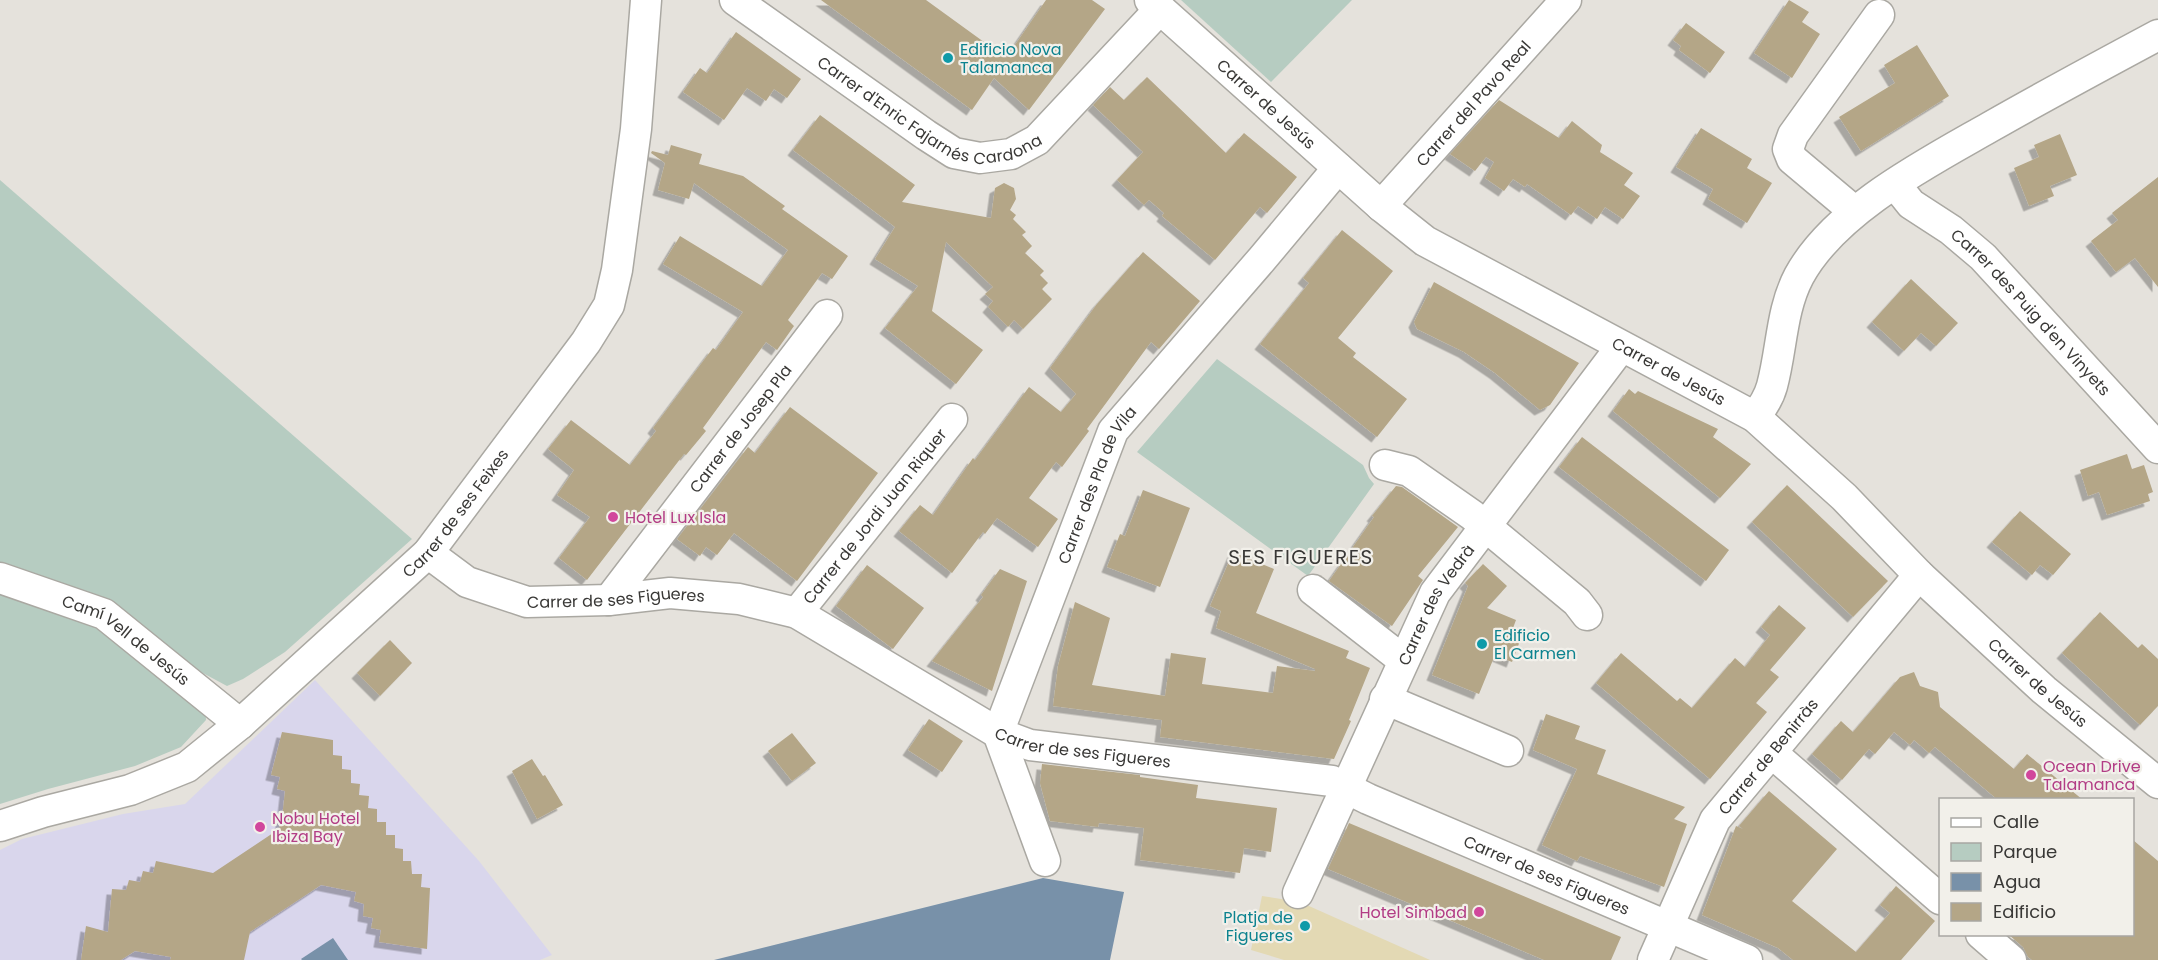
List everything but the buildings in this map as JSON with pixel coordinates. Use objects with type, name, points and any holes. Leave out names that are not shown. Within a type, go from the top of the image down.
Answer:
[{"type":"street","name":"Carrer de ses Feixes","points":[[0,826],[43,812],[130,790],[187,767],[240,724],[428,553],[586,342],[609,305],[617,270],[636,129],[646,0]]},
{"type":"street","name":"Carrer d'Enric Fajarnés Cardona","points":[[735,0],[926,135],[954,153],[980,158],[1011,154],[1037,140],[1155,5]]},
{"type":"street","name":"Carrer del Pavo Real","points":[[1382,206],[1566,0]]},
{"type":"street","name":"Carrer de Jesús","points":[[1155,5],[1338,168],[1425,241],[1755,417],[1844,497],[1919,575],[2044,690],[2158,783]]},
{"type":"street","points":[[1854,211],[1792,159],[1788,149],[1793,135],[1879,15]]},
{"type":"street","points":[[1755,417],[1772,387],[1786,310],[1799,276],[1819,248],[1854,211],[1962,143],[2067,83],[2158,35]]},
{"type":"street","name":"Carrer des Pla de Vila","points":[[998,733],[1113,431],[1338,168]]},
{"type":"street","name":"Carrer des Puig d'en Vinyets","points":[[1895,184],[1911,204],[1952,230],[1983,257],[2158,448]]},
{"type":"street","name":"Carrer de Josep Pla","points":[[609,600],[827,315]]},
{"type":"street","name":"Carrer des Vedrà","points":[[1298,893],[1435,592],[1621,346]]},
{"type":"street","name":"Carrer de Jordi Juan Riquer","points":[[797,613],[952,419]]},
{"type":"street","points":[[1385,465],[1408,471],[1472,515],[1577,602],[1587,615]]},
{"type":"street","name":"Carrer de ses Figueres","points":[[428,553],[467,582],[526,602],[609,600],[670,593],[739,599],[797,613],[998,733],[1030,745],[1332,781],[1378,804],[1747,960]]},
{"type":"street","name":"Carrer de Benirràs","points":[[1653,960],[1714,820],[1919,575]]},
{"type":"street","name":"Camí Vell de Jesús","points":[[0,578],[104,614],[240,724]]},
{"type":"street","points":[[1313,590],[1403,660]]},
{"type":"street","points":[[1386,699],[1508,751]]},
{"type":"street","points":[[998,733],[1046,861]]},
{"type":"street","points":[[1772,753],[1939,897]]},
{"type":"street","points":[[1984,936],[2011,960]]},
{"type":"shaded area","name":"Nobu Hotel Ibiza Bay","points":[[315,680],[479,861],[552,955],[540,960],[0,960],[0,850],[22,839],[123,814],[185,804]]},
{"type":"green space","points":[[1181,0],[1352,0],[1271,82]]},
{"type":"green space","points":[[0,180],[412,539],[285,652],[243,679],[227,686],[0,564]]},
{"type":"green space","points":[[1217,359],[1363,465],[1374,484],[1308,576],[1137,452]]},
{"type":"green space","points":[[0,586],[98,621],[205,704],[206,720],[181,747],[135,766],[0,804]]},
{"type":"sand","name":"Platja de Figueres","points":[[1262,896],[1300,902],[1430,960],[1284,960],[1251,950]]},
{"type":"water","points":[[1043,878],[1124,892],[1110,960],[714,960]]},
{"type":"water","points":[[333,938],[348,960],[301,959]]},
{"type":"place","name":"Edificio Nova Talamanca","points":[[948,58]]},
{"type":"place","name":"Hotel Lux Isla","points":[[613,517]]},
{"type":"place","name":"Edificio El Carmen","points":[[1482,644]]},
{"type":"place","name":"Ocean Drive Talamanca","points":[[2031,775]]},
{"type":"place","name":"Nobu Hotel Ibiza Bay","points":[[260,827]]},
{"type":"place","name":"Hotel Simbad","points":[[1479,912]]},
{"type":"place","name":"Platja de Figueres","points":[[1305,926]]},
{"type":"district","name":"SES FIGUERES","points":[[1301,557]]}]
